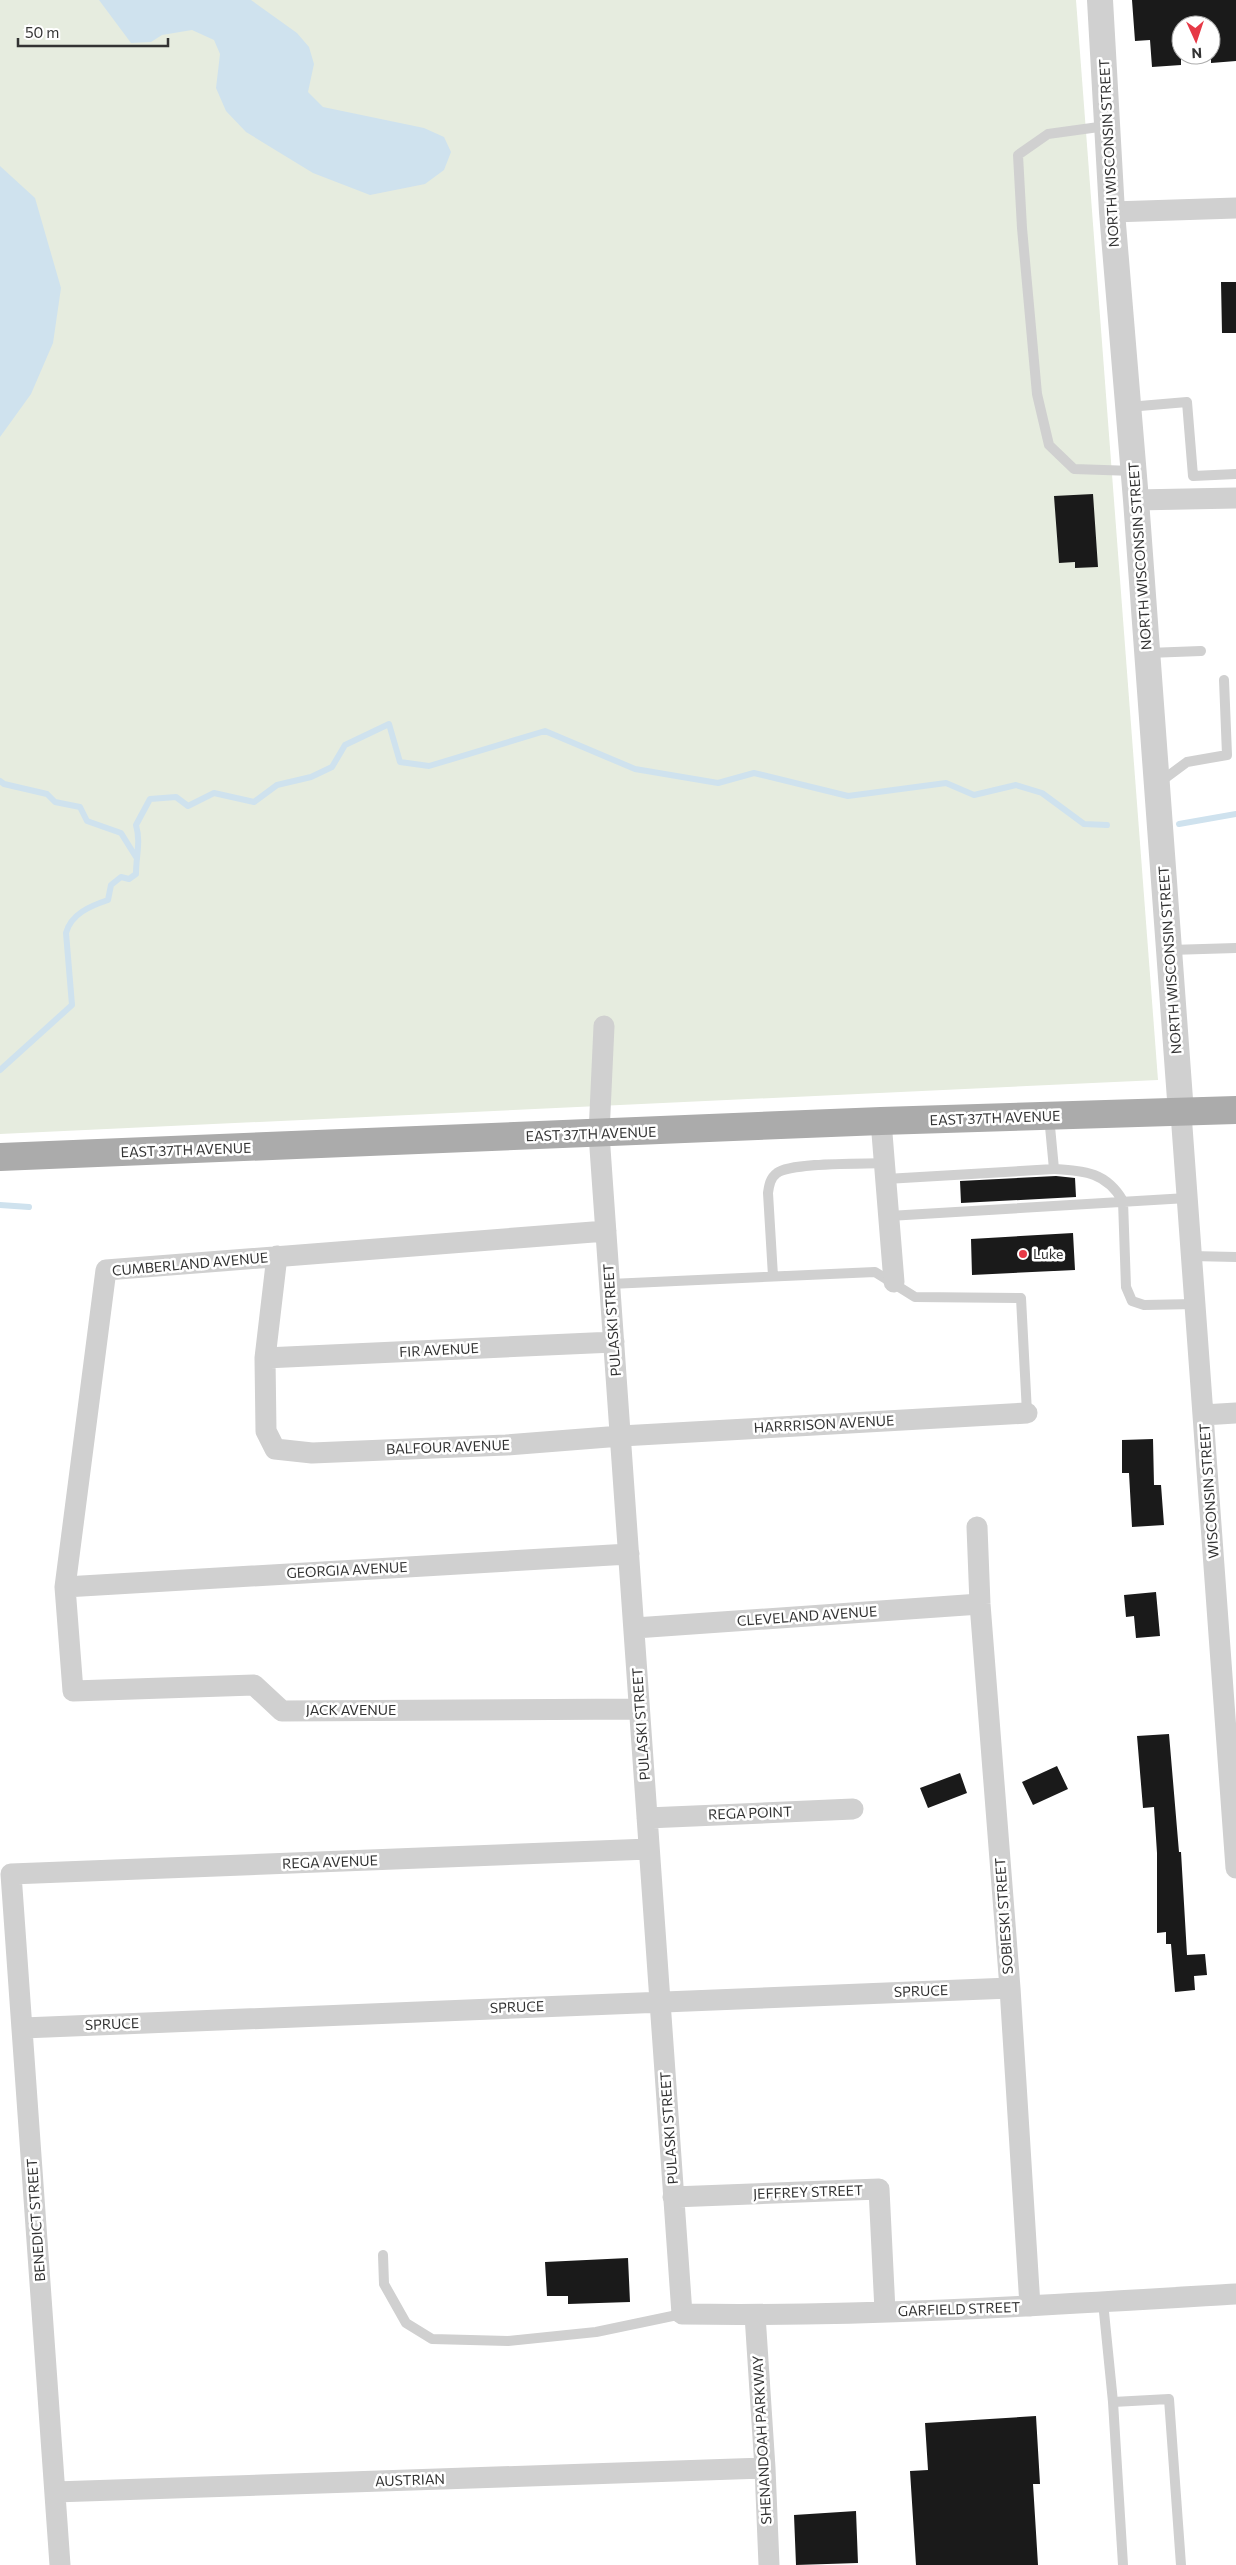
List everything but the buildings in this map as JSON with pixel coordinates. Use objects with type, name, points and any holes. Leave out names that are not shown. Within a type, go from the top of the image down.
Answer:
[{"type":"main road","name":"EAST 37TH AVENUE","points":[[0,1157],[600,1134],[881,1121],[1236,1110]]},
{"type":"street","name":"NORTH WISCONSIN STREET","points":[[1100,0],[1112,212],[1134,471],[1181,1113]]},
{"type":"street","points":[[1112,212],[1236,208]]},
{"type":"street","points":[[1136,500],[1236,498]]},
{"type":"street","name":"PULASKI STREET","points":[[604,1026],[600,1134],[682,2314]]},
{"type":"street","name":"WISCONSIN STREET","points":[[1181,1113],[1203,1414],[1230,1706],[1236,1868]]},
{"type":"street","points":[[881,1121],[894,1282]]},
{"type":"street","name":"CUMBERLAND AVENUE","points":[[73,1691],[65,1587],[106,1270],[606,1231]]},
{"type":"street","points":[[265,1358],[277,1256]]},
{"type":"street","name":"FIR AVENUE","points":[[265,1358],[614,1342]]},
{"type":"street","name":"BALFOUR AVENUE","points":[[265,1358],[266,1431],[275,1449],[312,1453],[506,1445],[620,1436]]},
{"type":"street","name":"HARRRISON AVENUE","points":[[620,1436],[1027,1413]]},
{"type":"street","points":[[1203,1414],[1236,1413]]},
{"type":"street","name":"SOBIESKI STREET","points":[[977,1527],[980,1604],[1010,1988],[1030,2306]]},
{"type":"street","name":"GEORGIA AVENUE","points":[[65,1587],[629,1554]]},
{"type":"street","name":"CLEVELAND AVENUE","points":[[635,1628],[980,1604]]},
{"type":"street","name":"JACK AVENUE","points":[[73,1691],[254,1686],[282,1711],[639,1708]]},
{"type":"street","name":"REGA POINT","points":[[647,1818],[853,1809]]},
{"type":"street","name":"REGA AVENUE","points":[[11,1874],[649,1849]]},
{"type":"street","name":"BENEDICT STREET","points":[[11,1874],[60,2565]]},
{"type":"street","name":"SPRUCE","points":[[23,2028],[1010,1988]]},
{"type":"street","name":"JEFFREY STREET","points":[[674,2197],[879,2189],[885,2311]]},
{"type":"street","name":"GARFIELD STREET","points":[[682,2314],[755,2315],[1030,2306],[1236,2294]]},
{"type":"street","name":"SHENANDOAH PARKWAY","points":[[755,2315],[769,2565]]},
{"type":"street","name":"AUSTRIAN","points":[[55,2492],[765,2468]]},
{"type":"lane","points":[[1107,126],[1048,134],[1018,155],[1022,228],[1037,394],[1049,445],[1074,469],[1134,471]]},
{"type":"lane","points":[[1128,407],[1186,402],[1193,476],[1236,474]]},
{"type":"lane","points":[[1147,653],[1201,651]]},
{"type":"lane","points":[[1157,784],[1187,762],[1232,755],[1224,680]]},
{"type":"lane","points":[[1169,950],[1236,948]]},
{"type":"lane","points":[[1049,1116],[1054,1169]]},
{"type":"lane","points":[[773,1276],[769,1184],[776,1174],[792,1167],[886,1171],[1078,1170],[1101,1177],[1116,1189],[1123,1201],[1126,1288],[1132,1301],[1144,1305],[1195,1304]]},
{"type":"lane","points":[[889,1216],[1187,1198]]},
{"type":"lane","points":[[1191,1256],[1236,1257]]},
{"type":"lane","points":[[610,1284],[874,1272],[915,1296],[1021,1298],[1027,1413]]},
{"type":"lane","points":[[383,2255],[384,2284],[406,2323],[432,2339],[508,2341],[596,2332],[682,2314]]},
{"type":"lane","points":[[1103,2302],[1113,2402],[1123,2565]]},
{"type":"lane","points":[[1113,2402],[1168,2399],[1181,2565]]},
{"type":"shaded area","points":[[0,0],[1076,0],[1158,1080],[0,1134]]},
{"type":"water","points":[[99,0],[251,0],[297,33],[309,47],[314,64],[308,92],[323,107],[424,128],[444,137],[451,152],[444,170],[425,184],[370,195],[313,173],[246,132],[226,111],[216,88],[220,54],[214,40],[192,30],[162,35],[151,42],[131,43]]},
{"type":"water","points":[[0,166],[35,198],[61,288],[53,343],[31,394],[0,437]]},
{"type":"waterway","points":[[0,1070],[72,1005],[66,933],[72,921],[82,912],[108,900],[111,885],[121,877],[129,879],[136,874],[138,843],[136,825],[150,799],[176,797],[188,806],[214,793],[254,802],[277,785],[311,777],[332,767],[345,745],[389,724],[400,762],[429,766],[545,731],[635,769],[718,783],[754,773],[848,796],[946,783],[974,795],[1016,785],[1042,793],[1084,824],[1107,825]]},
{"type":"waterway","points":[[0,781],[4,784],[47,794],[55,802],[80,807],[87,821],[121,833],[136,857]]},
{"type":"waterway","points":[[1179,824],[1236,814]]},
{"type":"waterway","points":[[0,1205],[29,1207]]},
{"type":"place","name":"Luke","points":[[1023,1254]]}]
